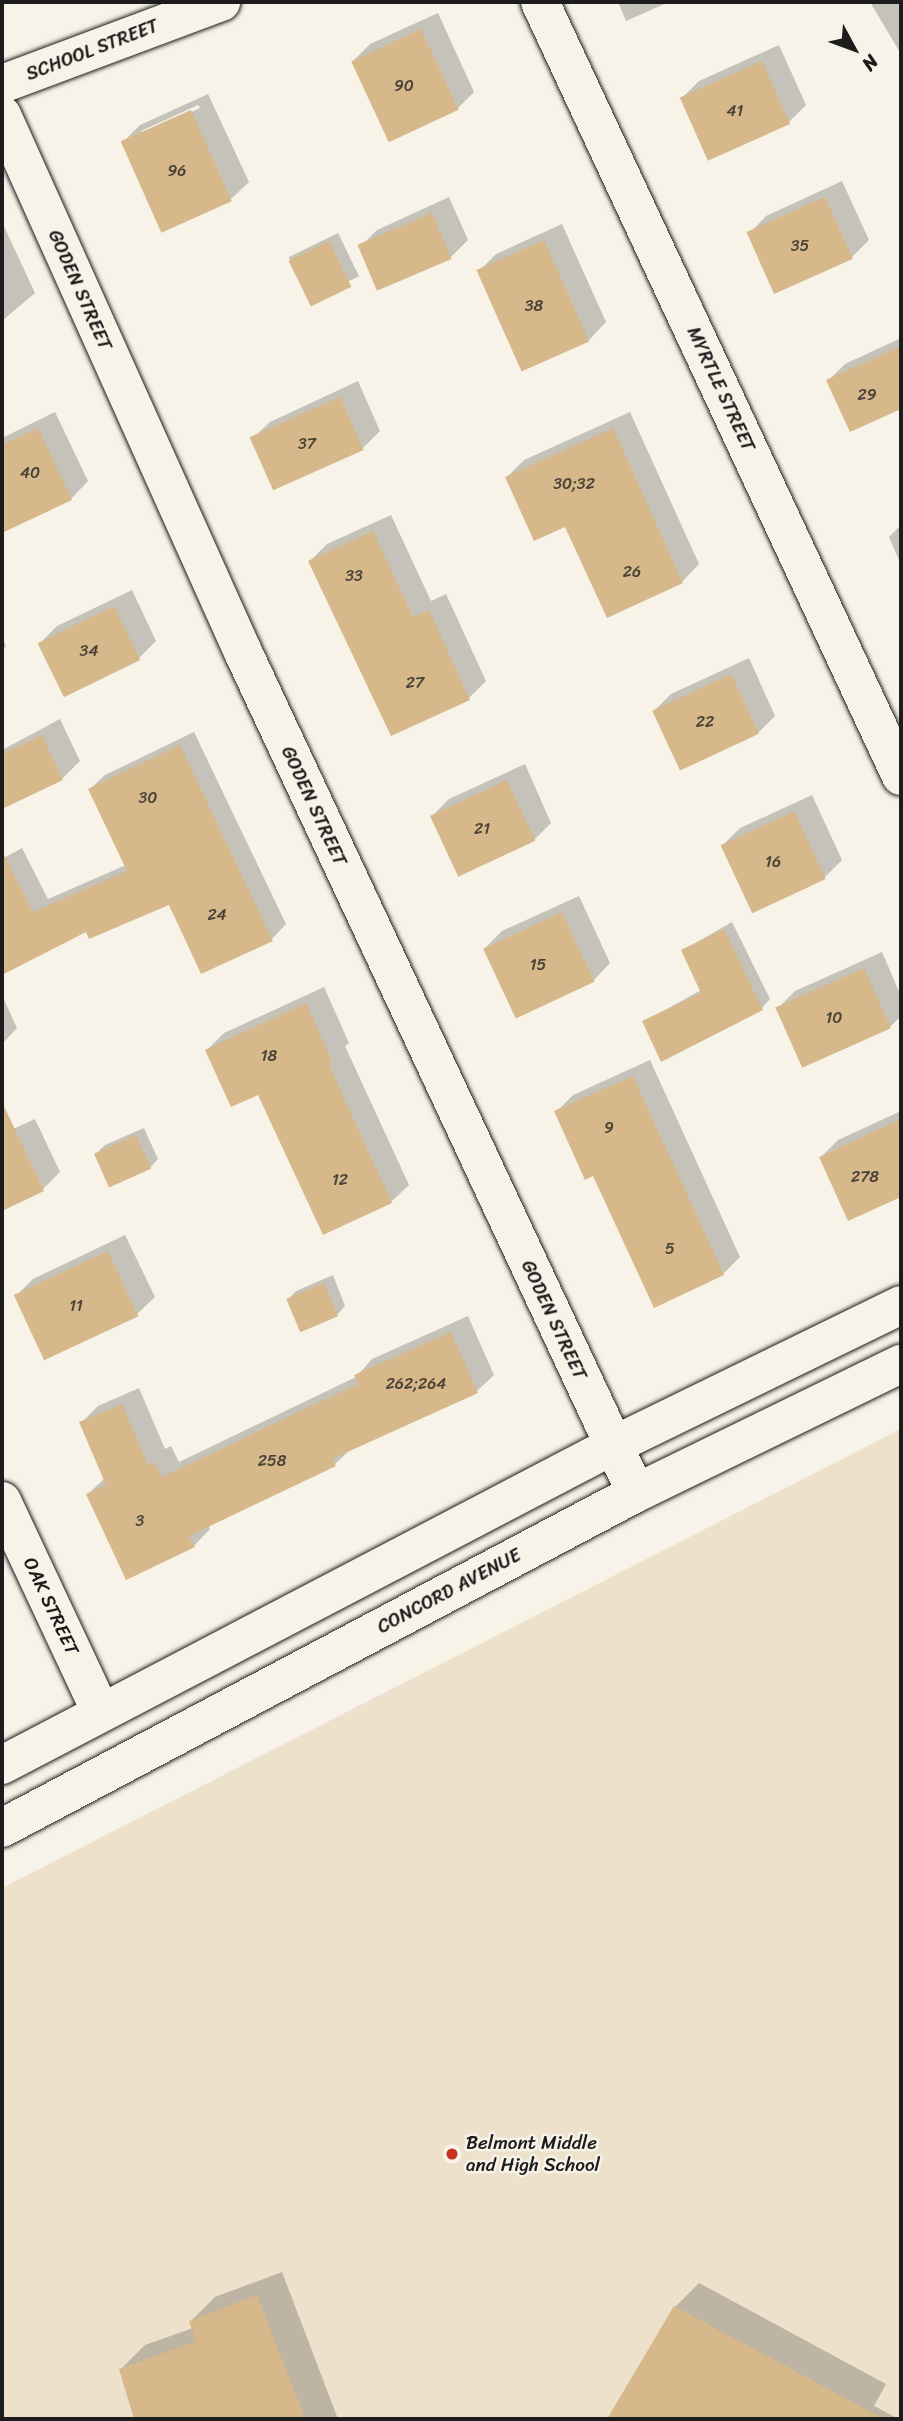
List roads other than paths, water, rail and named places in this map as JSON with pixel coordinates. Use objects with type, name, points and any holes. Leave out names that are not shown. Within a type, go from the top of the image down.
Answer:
[{"type":"street","name":"SCHOOL STREET","points":[[2,83],[221,2]]},
{"type":"street","name":"MYRTLE STREET","points":[[540,2],[901,776]]},
{"type":"street","name":"GODEN STREET","points":[[2,115],[243,652],[636,1493]]},
{"type":"street","points":[[2,1765],[614,1445],[901,1305]]},
{"type":"street","name":"CONCORD AVENUE","points":[[2,1828],[636,1493],[901,1364]]},
{"type":"street","name":"OAK STREET","points":[[2,1501],[101,1712]]},
{"type":"place","name":"Belmont Middle and High School","points":[[452,2154]]}]
